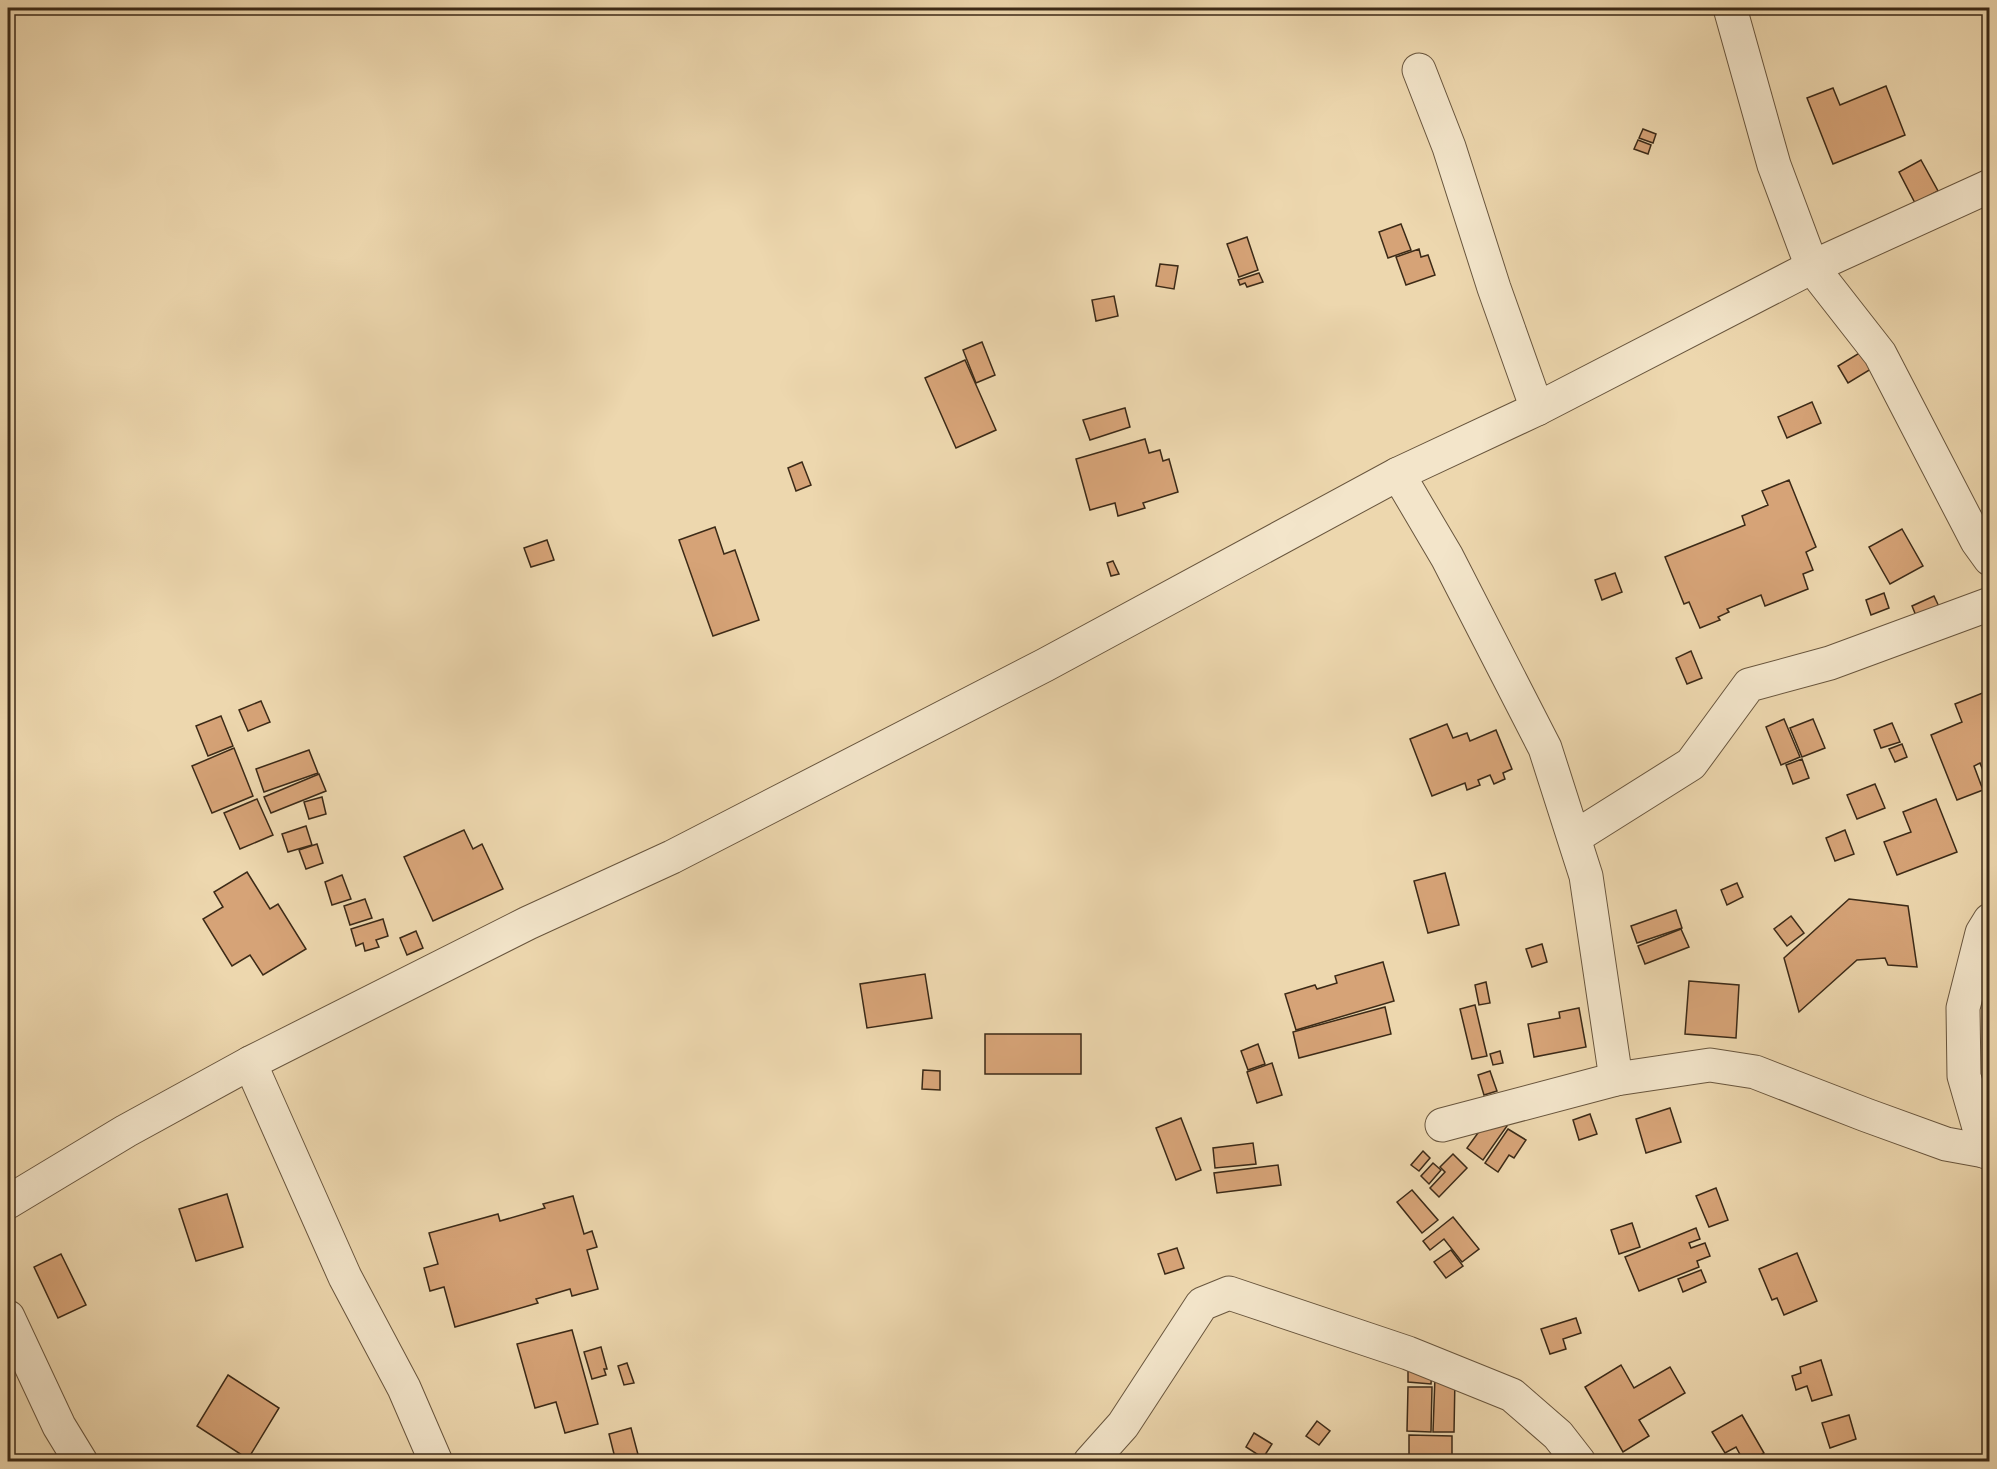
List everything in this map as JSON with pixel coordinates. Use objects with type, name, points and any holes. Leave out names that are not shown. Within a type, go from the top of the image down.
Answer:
[{"type":"street","points":[[1730,8],[1774,165],[1812,267],[1880,354],[1977,541],[1989,559]]},
{"type":"street","points":[[1419,70],[1449,147],[1494,288],[1537,409]]},
{"type":"street","points":[[8,1202],[126,1131],[250,1063],[528,923],[672,857],[1045,665],[1398,474],[1537,409],[1812,267],[1989,186]]},
{"type":"street","points":[[1398,474],[1447,557],[1545,748],[1586,876],[1616,1079]]},
{"type":"street","points":[[1575,837],[1691,764],[1749,685],[1830,663],[1989,604]]},
{"type":"street","points":[[1442,1125],[1616,1079],[1710,1065],[1755,1072],[1946,1144],[1988,1152],[1964,1076],[1963,1008],[1982,933],[1989,920]]},
{"type":"street","points":[[250,1063],[345,1277],[404,1388],[436,1461]]},
{"type":"street","points":[[1090,1461],[1123,1425],[1202,1304],[1229,1293],[1408,1353],[1512,1395],[1558,1435],[1580,1461]]},
{"type":"street","points":[[8,1317],[59,1426],[81,1461]]},
{"type":"building","points":[[1886,86],[1905,135],[1833,164],[1807,98],[1833,88],[1840,105]]},
{"type":"building","points":[[1643,129],[1656,134],[1653,143],[1639,138]]},
{"type":"building","points":[[1638,140],[1651,145],[1648,154],[1634,149]]},
{"type":"building","points":[[1921,160],[1938,191],[1915,203],[1899,172]]},
{"type":"building","points":[[1401,224],[1411,250],[1388,258],[1379,232]]},
{"type":"building","points":[[1247,237],[1258,270],[1239,277],[1227,244]]},
{"type":"building","points":[[1419,249],[1421,257],[1428,255],[1435,275],[1406,285],[1396,257]]},
{"type":"building","points":[[1160,264],[1178,266],[1174,289],[1156,286]]},
{"type":"building","points":[[1259,273],[1263,282],[1247,287],[1245,283],[1240,285],[1238,280]]},
{"type":"building","points":[[1114,296],[1118,316],[1096,321],[1092,300]]},
{"type":"building","points":[[982,342],[995,375],[976,383],[963,350]]},
{"type":"building","points":[[1866,349],[1876,366],[1848,383],[1838,366]]},
{"type":"building","points":[[965,360],[996,430],[956,448],[925,378]]},
{"type":"building","points":[[1812,402],[1821,423],[1787,438],[1778,417]]},
{"type":"building","points":[[1125,408],[1130,427],[1090,440],[1083,420]]},
{"type":"building","points":[[1145,439],[1149,453],[1160,450],[1163,461],[1169,459],[1178,492],[1143,503],[1145,508],[1118,516],[1115,503],[1090,510],[1076,459]]},
{"type":"building","points":[[802,462],[811,485],[796,491],[788,468]]},
{"type":"building","points":[[1789,480],[1816,547],[1806,552],[1813,570],[1803,574],[1808,589],[1765,606],[1761,595],[1727,609],[1729,612],[1718,617],[1720,620],[1700,628],[1689,602],[1684,604],[1665,557],[1745,525],[1742,516],[1768,505],[1762,491]]},
{"type":"building","points":[[715,527],[724,554],[735,550],[759,620],[713,636],[679,540]]},
{"type":"building","points":[[1902,529],[1923,566],[1890,584],[1869,547]]},
{"type":"building","points":[[547,540],[554,560],[531,567],[524,548]]},
{"type":"building","points":[[1113,561],[1119,574],[1111,576],[1107,563]]},
{"type":"building","points":[[1615,573],[1622,592],[1602,600],[1595,580]]},
{"type":"building","points":[[1884,593],[1889,608],[1871,615],[1866,600]]},
{"type":"building","points":[[1934,596],[1942,613],[1919,623],[1912,606]]},
{"type":"building","points":[[1691,651],[1702,678],[1687,684],[1676,658]]},
{"type":"building","points":[[1990,690],[1990,780],[1987,781],[1980,763],[1974,766],[1983,790],[1957,800],[1931,735],[1962,722],[1955,704]]},
{"type":"building","points":[[261,701],[270,722],[248,731],[239,710]]},
{"type":"building","points":[[221,716],[233,746],[208,756],[196,726]]},
{"type":"building","points":[[1784,719],[1800,757],[1781,765],[1766,727]]},
{"type":"building","points":[[1813,719],[1825,748],[1802,757],[1790,728]]},
{"type":"building","points":[[1892,723],[1900,742],[1881,748],[1874,730]]},
{"type":"building","points":[[1447,724],[1453,738],[1467,733],[1470,741],[1496,730],[1512,769],[1503,773],[1505,779],[1494,784],[1490,775],[1478,780],[1480,785],[1467,790],[1465,783],[1432,796],[1410,739]]},
{"type":"building","points":[[1902,744],[1907,757],[1895,762],[1889,749]]},
{"type":"building","points":[[234,748],[253,796],[212,813],[192,766]]},
{"type":"building","points":[[309,750],[318,773],[264,792],[256,769]]},
{"type":"building","points":[[1802,759],[1809,778],[1793,784],[1786,765]]},
{"type":"building","points":[[319,774],[326,791],[271,813],[264,797]]},
{"type":"building","points":[[1875,784],[1885,808],[1857,819],[1847,795]]},
{"type":"building","points":[[322,797],[326,814],[309,819],[304,802]]},
{"type":"building","points":[[257,799],[273,835],[240,849],[224,813]]},
{"type":"building","points":[[1936,799],[1957,852],[1897,875],[1884,842],[1911,832],[1903,812]]},
{"type":"building","points":[[306,826],[312,845],[288,852],[282,834]]},
{"type":"building","points":[[464,830],[473,849],[482,844],[503,889],[433,921],[404,857]]},
{"type":"building","points":[[1845,830],[1854,854],[1835,861],[1826,838]]},
{"type":"building","points":[[317,844],[323,863],[306,869],[299,850]]},
{"type":"building","points":[[247,872],[270,909],[278,904],[306,949],[263,975],[250,955],[232,966],[203,919],[223,907],[214,892]]},
{"type":"building","points":[[1445,873],[1459,925],[1428,933],[1414,881]]},
{"type":"building","points":[[342,875],[351,899],[332,905],[325,882]]},
{"type":"building","points":[[1737,883],[1743,897],[1727,905],[1721,890]]},
{"type":"building","points":[[365,899],[372,918],[350,925],[344,906]]},
{"type":"building","points":[[1849,899],[1908,906],[1917,967],[1888,965],[1885,958],[1857,960],[1799,1012],[1784,958]]},
{"type":"building","points":[[1676,910],[1682,928],[1637,943],[1631,926]]},
{"type":"building","points":[[1791,916],[1804,933],[1787,946],[1774,929]]},
{"type":"building","points":[[383,919],[388,936],[376,940],[379,947],[365,951],[363,943],[356,946],[351,929]]},
{"type":"building","points":[[1681,929],[1689,947],[1645,964],[1638,946]]},
{"type":"building","points":[[416,931],[423,948],[407,955],[400,938]]},
{"type":"building","points":[[1542,944],[1547,962],[1532,967],[1526,949]]},
{"type":"building","points":[[1383,962],[1394,1001],[1296,1030],[1285,994],[1315,985],[1317,989],[1337,983],[1335,976]]},
{"type":"building","points":[[925,974],[932,1018],[867,1028],[860,984]]},
{"type":"building","points":[[1689,981],[1739,985],[1736,1038],[1685,1034]]},
{"type":"building","points":[[1486,982],[1490,1003],[1479,1005],[1475,985]]},
{"type":"building","points":[[1475,1005],[1487,1056],[1472,1059],[1460,1009]]},
{"type":"building","points":[[1385,1007],[1391,1034],[1299,1058],[1293,1032]]},
{"type":"building","points":[[1579,1008],[1586,1047],[1534,1057],[1528,1024],[1560,1018],[1559,1012]]},
{"type":"building","points":[[985,1034],[1081,1034],[1081,1074],[985,1074]]},
{"type":"building","points":[[1258,1044],[1265,1064],[1248,1070],[1241,1051]]},
{"type":"building","points":[[1500,1051],[1503,1063],[1493,1065],[1490,1054]]},
{"type":"building","points":[[1272,1063],[1282,1095],[1257,1103],[1247,1072]]},
{"type":"building","points":[[923,1070],[940,1071],[940,1090],[922,1089]]},
{"type":"building","points":[[1490,1071],[1497,1091],[1484,1095],[1478,1075]]},
{"type":"building","points":[[1670,1108],[1681,1142],[1646,1153],[1636,1119]]},
{"type":"building","points":[[1590,1114],[1597,1134],[1579,1140],[1573,1120]]},
{"type":"building","points":[[1491,1115],[1507,1126],[1483,1160],[1467,1148]]},
{"type":"building","points":[[1181,1118],[1201,1170],[1176,1180],[1156,1128]]},
{"type":"building","points":[[1508,1129],[1526,1140],[1514,1158],[1509,1155],[1498,1172],[1485,1163]]},
{"type":"building","points":[[1253,1143],[1256,1164],[1215,1168],[1213,1148]]},
{"type":"building","points":[[1423,1151],[1430,1158],[1419,1171],[1411,1165]]},
{"type":"building","points":[[1453,1154],[1467,1168],[1439,1197],[1430,1188],[1445,1172],[1440,1167]]},
{"type":"building","points":[[1433,1163],[1441,1170],[1429,1184],[1421,1176]]},
{"type":"building","points":[[1278,1165],[1281,1185],[1217,1193],[1214,1173]]},
{"type":"building","points":[[1716,1188],[1728,1220],[1709,1227],[1696,1196]]},
{"type":"building","points":[[1412,1190],[1438,1220],[1422,1233],[1397,1202]]},
{"type":"building","points":[[227,1194],[243,1247],[196,1261],[179,1209]]},
{"type":"building","points":[[573,1196],[584,1234],[592,1231],[597,1247],[587,1250],[598,1289],[572,1296],[570,1289],[536,1299],[538,1303],[455,1327],[444,1287],[430,1291],[424,1268],[438,1264],[429,1233],[498,1214],[500,1221],[545,1208],[543,1204]]},
{"type":"building","points":[[1453,1217],[1479,1249],[1462,1262],[1444,1239],[1430,1250],[1423,1241]]},
{"type":"building","points":[[1632,1223],[1640,1247],[1619,1254],[1611,1230]]},
{"type":"building","points":[[1696,1228],[1700,1239],[1689,1243],[1691,1248],[1705,1243],[1710,1256],[1697,1261],[1699,1267],[1639,1291],[1625,1257]]},
{"type":"building","points":[[1177,1248],[1184,1268],[1165,1274],[1158,1254]]},
{"type":"building","points":[[1451,1250],[1463,1266],[1446,1278],[1434,1262]]},
{"type":"building","points":[[1797,1253],[1817,1301],[1784,1315],[1777,1298],[1772,1300],[1759,1269]]},
{"type":"building","points":[[61,1254],[86,1305],[58,1318],[34,1267]]},
{"type":"building","points":[[1701,1270],[1706,1282],[1683,1292],[1678,1279]]},
{"type":"building","points":[[1576,1318],[1581,1333],[1563,1339],[1566,1349],[1550,1354],[1541,1329]]},
{"type":"building","points":[[572,1330],[598,1424],[565,1433],[556,1402],[535,1408],[517,1344]]},
{"type":"building","points":[[601,1347],[607,1369],[604,1369],[606,1375],[592,1379],[584,1352]]},
{"type":"building","points":[[1821,1360],[1832,1395],[1812,1401],[1807,1386],[1796,1390],[1792,1376],[1801,1373],[1800,1367]]},
{"type":"building","points":[[627,1363],[634,1383],[624,1385],[618,1366]]},
{"type":"building","points":[[1621,1365],[1634,1388],[1670,1367],[1685,1393],[1639,1420],[1649,1436],[1623,1452],[1585,1387]]},
{"type":"building","points":[[1408,1369],[1432,1370],[1431,1384],[1408,1382]]},
{"type":"building","points":[[228,1375],[279,1408],[248,1459],[197,1426]]},
{"type":"building","points":[[1435,1377],[1455,1377],[1454,1432],[1433,1432]]},
{"type":"building","points":[[1408,1387],[1432,1387],[1431,1432],[1407,1431]]},
{"type":"building","points":[[1742,1415],[1764,1453],[1749,1462],[1744,1462],[1736,1447],[1725,1453],[1712,1432]]},
{"type":"building","points":[[1849,1415],[1856,1439],[1830,1448],[1822,1423]]},
{"type":"building","points":[[1317,1421],[1330,1431],[1319,1445],[1306,1436]]},
{"type":"building","points":[[631,1428],[640,1462],[616,1462],[609,1434]]},
{"type":"building","points":[[1254,1433],[1272,1444],[1263,1458],[1246,1447]]},
{"type":"building","points":[[1409,1435],[1452,1436],[1452,1457],[1426,1457],[1426,1462],[1409,1462]]}]
